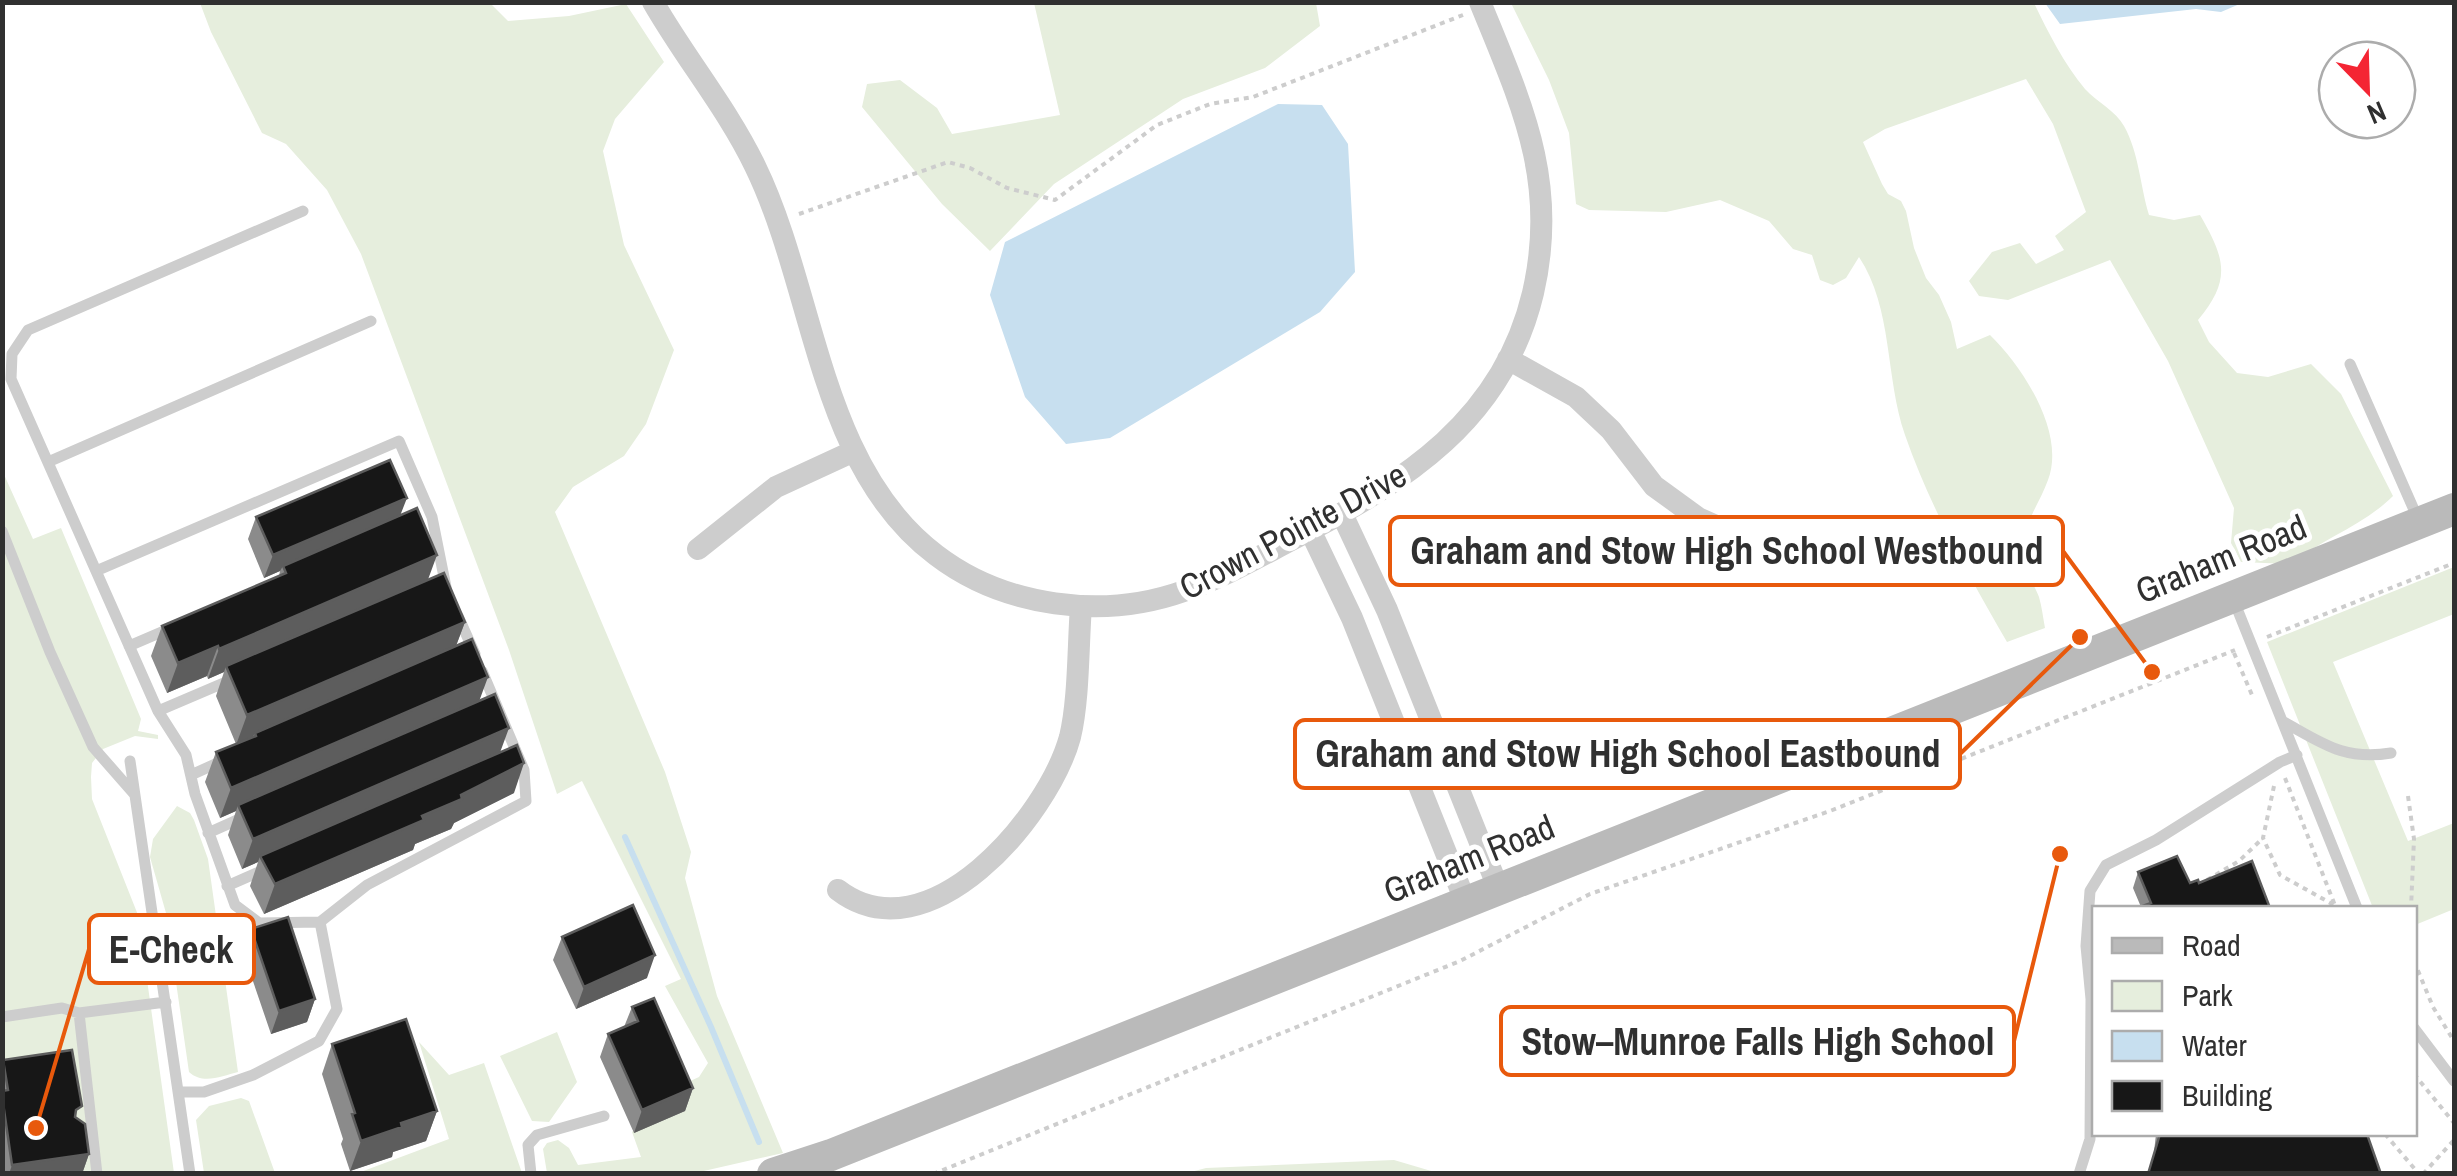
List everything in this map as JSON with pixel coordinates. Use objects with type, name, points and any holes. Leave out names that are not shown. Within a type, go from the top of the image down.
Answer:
[{"type":"main road","name":"Graham Road","points":[[782,1171],[1466,904],[2454,509]]},
{"type":"street","name":"Crown Pointe Drive","points":[[653,2],[738,132],[763,183],[854,451],[890,510],[940,558],[996,588],[1081,606],[1141,603],[1178,593],[1342,514],[1389,486],[1443,445],[1489,391],[1508,358],[1532,296],[1539,260],[1540,182],[1520,100],[1472,9]]},
{"type":"street","points":[[1508,358],[1576,397],[1612,430],[1654,486],[1698,518],[1743,538],[1774,536],[1792,530]]},
{"type":"street","points":[[698,550],[776,487],[854,451]]},
{"type":"street","points":[[1342,514],[1402,647],[1500,890]]},
{"type":"street","points":[[1310,530],[1369,661],[1466,904]]},
{"type":"street","points":[[838,890],[849,898],[878,907],[916,904],[972,876],[1007,847],[1056,772],[1070,736],[1081,606]]},
{"type":"street","points":[[1369,661],[1402,647]]},
{"type":"street","points":[[1416,778],[1448,765]]},
{"type":"lane","points":[[96,571],[399,441],[432,517],[446,587],[524,770],[526,802],[368,885],[320,922],[259,923],[235,905],[208,832],[186,754],[158,711],[129,646],[48,462],[11,379],[12,354],[28,330],[303,212]]},
{"type":"lane","points":[[48,462],[371,321]]},
{"type":"lane","points":[[2350,364],[2420,523]]},
{"type":"lane","points":[[414,524],[432,517]]},
{"type":"lane","points":[[2,531],[93,747],[135,795]]},
{"type":"lane","points":[[429,594],[446,587]]},
{"type":"lane","points":[[2232,597],[2357,906]]},
{"type":"lane","points":[[129,646],[182,623]]},
{"type":"lane","points":[[456,661],[474,653]]},
{"type":"lane","points":[[158,711],[253,670]]},
{"type":"lane","points":[[480,716],[498,708]]},
{"type":"lane","points":[[2284,722],[2330,748],[2366,757],[2391,753]]},
{"type":"lane","points":[[191,775],[244,752]]},
{"type":"lane","points":[[2079,1174],[2090,1139],[2092,999],[2086,946],[2090,891],[2106,866],[2297,755]]},
{"type":"lane","points":[[501,767],[519,759]]},
{"type":"lane","points":[[130,761],[190,1174]]},
{"type":"lane","points":[[208,832],[262,809]]},
{"type":"lane","points":[[227,886],[282,862]]},
{"type":"lane","points":[[179,1092],[204,1092],[253,1075],[319,1041],[337,1009],[320,922]]},
{"type":"lane","points":[[2,1017],[62,1008],[79,1013],[166,1002]]},
{"type":"lane","points":[[79,1013],[88,1143],[96,1174]]},
{"type":"lane","points":[[2417,1032],[2454,1081]]},
{"type":"lane","points":[[531,1174],[528,1144],[537,1135],[604,1116]]},
{"type":"path","points":[[799,214],[948,162],[970,168],[1007,188],[1055,200],[1157,125],[1210,104],[1252,97],[1472,9]]},
{"type":"path","points":[[2263,638],[2454,563]]},
{"type":"path","points":[[932,1174],[1460,961],[1590,894],[1830,811],[2239,648]]},
{"type":"path","points":[[2205,881],[2239,861],[2263,838],[2280,762]]},
{"type":"path","points":[[2408,796],[2414,839],[2411,906]]},
{"type":"path","points":[[2263,838],[2280,874],[2334,905]]},
{"type":"path","points":[[2417,968],[2433,1007],[2454,1040]]},
{"type":"path","points":[[2417,1078],[2454,1123]]},
{"type":"path","points":[[2387,1136],[2421,1174],[2454,1140]]},
{"type":"green space","points":[[200,3],[490,3],[508,21],[569,16],[626,4],[664,62],[615,119],[603,151],[624,245],[674,350],[646,424],[624,456],[573,487],[555,512],[665,772],[691,852],[685,878],[717,996],[783,1153],[695,1173],[547,1173],[543,1149],[547,1143],[558,1140],[569,1148],[578,1165],[641,1157],[632,1132],[677,1087],[699,1077],[708,1063],[665,986],[681,979],[582,781],[557,794],[509,650],[361,254],[327,190],[286,144],[262,133]]},
{"type":"green space","points":[[1034,3],[1316,3],[1320,26],[1265,68],[1183,99],[1054,184],[990,251],[942,204],[862,107],[867,84],[900,80],[937,108],[952,134],[1060,115]]},
{"type":"green space","points":[[1511,3],[2034,3],[2077,79],[2124,126],[2149,215],[2174,220],[2200,215],[2208,230],[2221,269],[2216,293],[2198,320],[2209,342],[2237,373],[2268,377],[2311,364],[2341,394],[2393,496],[2369,516],[2291,564],[2241,562],[2231,543],[2234,508],[2168,361],[2110,260],[2008,300],[1979,296],[1969,281],[1992,252],[2020,243],[2036,264],[2064,250],[2055,236],[2086,212],[2053,124],[2026,79],[1885,129],[1863,142],[1888,194],[1901,201],[1906,211],[1914,248],[1951,322],[1957,349],[1990,335],[2028,383],[2051,442],[2048,480],[2027,527],[2023,548],[2045,628],[2007,642],[1951,541],[1915,462],[1899,413],[1878,298],[1859,257],[1846,278],[1833,285],[1820,280],[1812,255],[1793,249],[1769,221],[1720,200],[1666,212],[1589,210],[1576,204],[1569,133],[1549,80]]},
{"type":"green space","points":[[2,470],[33,539],[61,528],[141,719],[138,731],[158,735],[158,739],[135,736],[103,749],[92,763],[91,777],[92,799],[138,915],[174,1173],[3,1173]]},
{"type":"green space","points":[[2454,567],[2454,614],[2333,662],[2408,841],[2454,823],[2454,909],[2417,924],[2417,906],[2372,906],[2267,642]]},
{"type":"green space","points":[[177,806],[190,813],[208,859],[238,1072],[213,1078],[200,1078],[189,1072],[166,913],[150,857],[153,839]]},
{"type":"green space","points":[[557,1032],[577,1082],[549,1122],[532,1121],[500,1056]]},
{"type":"green space","points":[[419,1042],[449,1075],[484,1063],[522,1173],[358,1173],[449,1139]]},
{"type":"green space","points":[[241,1098],[249,1101],[275,1173],[204,1173],[196,1120],[209,1106]]},
{"type":"green space","points":[[1394,1160],[1438,1173],[1187,1173],[1206,1168]]},
{"type":"water","points":[[2045,3],[2242,3],[2221,12],[2196,9],[2060,24]]},
{"type":"water","points":[[1278,104],[1322,105],[1348,144],[1355,272],[1320,312],[1110,438],[1066,444],[1025,397],[990,295],[1005,242]]},
{"type":"building","points":[[390,460],[407,498],[273,555],[256,517]]},
{"type":"building","points":[[417,508],[437,555],[178,663],[162,626],[286,573],[283,566]]},
{"type":"building","points":[[444,573],[465,622],[247,715],[226,666]]},
{"type":"building","points":[[472,639],[488,677],[231,788],[216,752]]},
{"type":"building","points":[[495,694],[509,728],[253,839],[238,805]]},
{"type":"building","points":[[517,745],[524,763],[461,795],[462,799],[422,816],[424,820],[275,884],[260,856]]},
{"type":"building","points":[[2177,856],[2190,883],[2199,883],[2252,861],[2269,906],[2143,906],[2151,903],[2138,872]]},
{"type":"building","points":[[633,905],[655,955],[584,987],[562,937]]},
{"type":"building","points":[[288,917],[315,999],[279,1011],[251,929]]},
{"type":"building","points":[[654,998],[693,1088],[642,1110],[608,1034],[638,1021],[632,1007]]},
{"type":"building","points":[[406,1019],[437,1111],[361,1141],[332,1044]]},
{"type":"building","points":[[72,1050],[82,1106],[75,1117],[85,1124],[89,1154],[12,1165],[2,1096],[2,1091],[8,1090],[3,1060]]},
{"type":"building","points":[[2159,1136],[2368,1136],[2381,1174],[2148,1174]]},
{"type":"waterway","points":[[625,837],[759,1142]]},
{"type":"place","name":"Graham and Stow High School Eastbound","points":[[2080,637]]},
{"type":"place","name":"Graham and Stow High School Westbound","points":[[2152,672]]},
{"type":"place","name":"Stow–Munroe Falls High School","points":[[2060,854]]},
{"type":"place","name":"E-Check","points":[[36,1128]]}]
